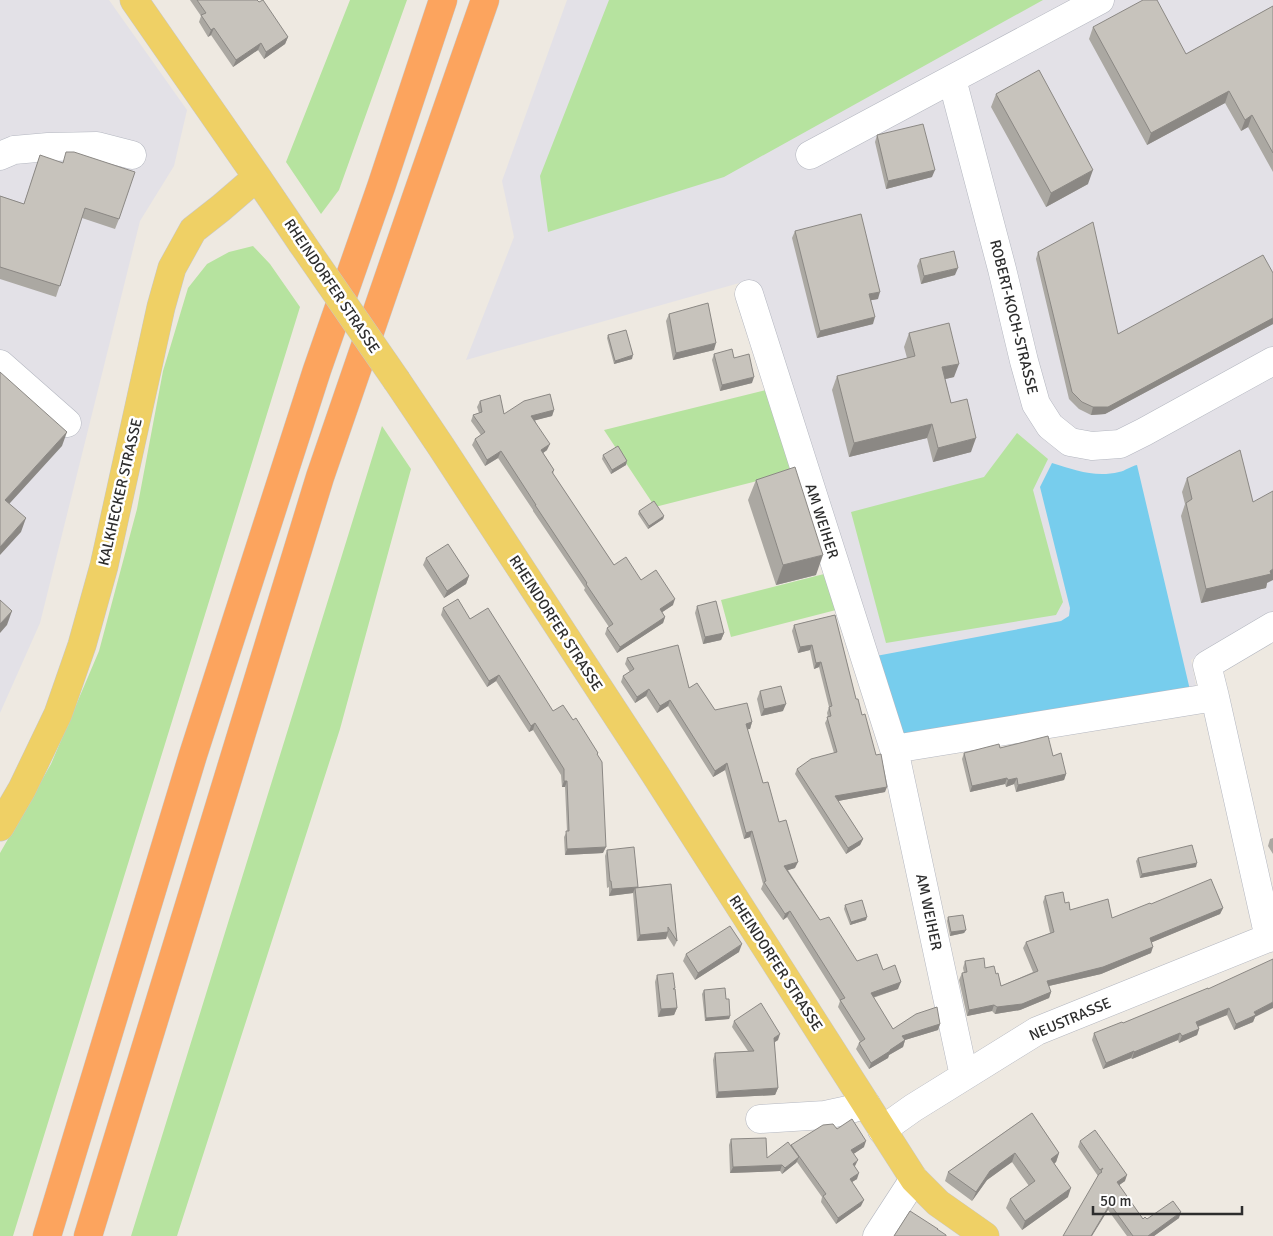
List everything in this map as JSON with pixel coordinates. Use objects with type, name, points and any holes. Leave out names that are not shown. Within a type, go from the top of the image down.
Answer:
[{"type":"highway","points":[[47,1236],[194,755],[316,370],[381,187],[443,0]]},
{"type":"highway","points":[[88,1236],[320,477],[413,204],[486,0]]},
{"type":"highway","points":[[460,72],[498,0]]},
{"type":"main road","name":"RHEINDORFER STRASSE","points":[[134,0],[258,177],[442,448],[666,791],[914,1179],[938,1203],[985,1236]]},
{"type":"main road","name":"KALKHECKER STRASSE","points":[[0,827],[22,789],[58,714],[82,645],[104,566],[161,307],[172,268],[193,230],[258,177]]},
{"type":"street","points":[[810,155],[1100,0]]},
{"type":"street","name":"ROBERT-KOCH-STRASSE","points":[[952,79],[1036,404],[1050,426],[1070,442],[1092,446],[1120,444],[1273,361]]},
{"type":"street","points":[[0,156],[14,150],[96,146],[132,155]]},
{"type":"street","name":"AM WEIHER","points":[[749,294],[894,749],[964,1076]]},
{"type":"street","points":[[0,364],[66,423]]},
{"type":"street","points":[[1271,937],[1207,665],[1273,626]]},
{"type":"street","points":[[894,749],[1215,697]]},
{"type":"street","name":"NEUSTRASSE","points":[[882,1130],[913,1108],[1037,1031],[1271,937]]},
{"type":"street","points":[[760,1119],[825,1115],[866,1104]]},
{"type":"street","points":[[877,1236],[914,1179]]},
{"type":"shaded area","points":[[0,0],[109,0],[187,110],[174,166],[140,221],[40,623],[0,713]]},
{"type":"shaded area","points":[[567,0],[1273,0],[1273,613],[1191,660],[1198,696],[901,744],[750,280],[466,360],[514,237],[502,181]]},
{"type":"green space","points":[[350,0],[407,0],[339,190],[321,214],[286,162]]},
{"type":"green space","points":[[609,0],[1043,0],[724,177],[548,232],[540,176]]},
{"type":"green space","points":[[253,246],[270,264],[300,307],[13,1236],[0,1236],[0,853],[51,764],[99,651],[137,509],[163,371],[188,288],[207,264],[229,252]]},
{"type":"green space","points":[[766,390],[792,472],[655,507],[604,430]]},
{"type":"green space","points":[[382,426],[411,469],[340,729],[177,1236],[131,1236]]},
{"type":"green space","points":[[1017,433],[1048,459],[1033,490],[1063,602],[1056,615],[886,643],[851,512],[984,477]]},
{"type":"green space","points":[[824,574],[836,610],[731,637],[721,600]]},
{"type":"water","points":[[1052,463],[1093,474],[1110,474],[1137,465],[1190,690],[904,736],[876,656],[1061,621],[1069,616],[1070,608],[1040,487]]},
{"type":"building","points":[[197,0],[257,0],[259,2],[263,0],[288,37],[266,52],[261,43],[236,60],[214,28],[211,30],[201,15],[206,13]]},
{"type":"building","points":[[1143,0],[1157,0],[1186,54],[1273,6],[1273,153],[1252,115],[1245,120],[1229,91],[1151,133],[1093,27]]},
{"type":"building","points":[[1039,70],[1093,170],[1051,193],[996,94]]},
{"type":"building","points":[[923,124],[935,170],[888,181],[877,135]]},
{"type":"building","points":[[66,152],[74,152],[135,172],[119,219],[85,208],[60,286],[0,267],[0,196],[24,204],[40,155],[63,163]]},
{"type":"building","points":[[861,214],[880,292],[869,294],[875,317],[820,331],[795,231]]},
{"type":"building","points":[[1093,222],[1118,334],[1263,255],[1273,273],[1273,318],[1108,407],[1093,407],[1082,402],[1072,392],[1038,252]]},
{"type":"building","points":[[954,251],[958,268],[924,276],[920,259]]},
{"type":"building","points":[[708,303],[716,343],[676,353],[669,314]]},
{"type":"building","points":[[949,323],[959,364],[942,367],[951,403],[967,399],[976,438],[938,448],[932,424],[854,443],[837,376],[915,356],[909,333]]},
{"type":"building","points":[[626,330],[633,355],[615,361],[608,335]]},
{"type":"building","points":[[732,349],[734,358],[749,354],[754,377],[722,385],[714,354]]},
{"type":"building","points":[[0,372],[67,432],[5,500],[26,518],[0,547]]},
{"type":"building","points":[[550,394],[554,410],[531,416],[550,444],[541,450],[554,470],[552,472],[614,565],[626,557],[641,580],[656,570],[675,599],[660,609],[665,617],[620,647],[607,628],[613,624],[501,451],[487,460],[475,439],[485,432],[473,415],[482,412],[480,401],[500,395],[504,414],[524,401]]},
{"type":"building","points":[[618,446],[627,461],[612,470],[603,455]]},
{"type":"building","points":[[1240,450],[1253,502],[1273,491],[1273,569],[1270,571],[1271,574],[1206,589],[1186,503],[1192,499],[1187,478]]},
{"type":"building","points":[[795,467],[823,555],[783,565],[756,480]]},
{"type":"building","points":[[654,501],[664,516],[649,526],[639,511]]},
{"type":"building","points":[[448,544],[469,576],[447,591],[426,558]]},
{"type":"building","points":[[458,599],[470,619],[488,608],[553,711],[563,705],[573,720],[576,718],[598,753],[602,762],[606,847],[567,849],[566,831],[569,831],[567,781],[564,781],[564,769],[535,723],[531,726],[499,675],[489,681],[443,608]]},
{"type":"building","points":[[0,600],[12,611],[0,624]]},
{"type":"building","points":[[716,601],[724,633],[705,637],[697,606]]},
{"type":"building","points":[[835,615],[856,699],[858,699],[862,715],[865,714],[876,755],[881,754],[887,787],[835,796],[863,839],[848,848],[797,769],[811,759],[837,752],[827,717],[831,716],[829,707],[832,706],[821,662],[816,663],[812,645],[800,647],[794,625]]},
{"type":"building","points":[[678,645],[689,688],[697,683],[715,710],[747,703],[752,722],[746,724],[763,783],[768,782],[779,822],[786,820],[798,862],[784,866],[820,920],[829,917],[857,961],[877,954],[883,970],[895,965],[901,982],[871,993],[893,1029],[916,1014],[937,1007],[940,1024],[902,1036],[905,1040],[871,1063],[859,1043],[865,1039],[840,1000],[845,998],[790,911],[785,914],[764,882],[766,881],[752,831],[746,833],[727,763],[715,771],[670,700],[660,706],[649,689],[637,697],[623,676],[634,669],[627,658]]},
{"type":"building","points":[[781,686],[786,704],[764,709],[760,691]]},
{"type":"building","points":[[1048,736],[1053,756],[1061,753],[1066,774],[1018,785],[1017,778],[1008,780],[1007,778],[972,786],[964,753],[999,744],[1000,748]]},
{"type":"building","points":[[1192,845],[1197,863],[1142,874],[1138,858]]},
{"type":"building","points":[[634,847],[638,887],[612,889],[607,850]]},
{"type":"building","points":[[1211,879],[1223,908],[1150,938],[1153,947],[1103,967],[1047,981],[1051,992],[1022,1004],[997,1007],[994,1005],[969,1010],[962,973],[967,972],[965,961],[984,958],[985,968],[994,966],[1001,986],[1038,971],[1026,942],[1054,932],[1045,896],[1063,892],[1065,903],[1069,902],[1070,910],[1108,899],[1112,918]]},
{"type":"building","points":[[671,884],[677,941],[668,927],[668,932],[640,935],[635,888]]},
{"type":"building","points":[[862,900],[867,917],[851,922],[845,905]]},
{"type":"building","points":[[963,915],[966,930],[951,932],[948,917]]},
{"type":"building","points":[[730,926],[742,944],[698,973],[686,954]]},
{"type":"building","points":[[1273,959],[1273,1002],[1254,1012],[1256,1015],[1236,1024],[1229,1008],[1196,1022],[1199,1029],[1182,1036],[1180,1033],[1106,1063],[1094,1033],[1208,989]]},
{"type":"building","points":[[673,973],[675,988],[673,989],[675,989],[677,1008],[661,1009],[657,975]]},
{"type":"building","points":[[725,988],[726,999],[729,999],[730,1016],[706,1018],[704,990]]},
{"type":"building","points":[[761,1003],[780,1034],[774,1038],[778,1088],[718,1092],[715,1053],[754,1051],[734,1021]]},
{"type":"building","points":[[1032,1113],[1059,1153],[1051,1159],[1071,1188],[1025,1221],[1010,1199],[1035,1181],[1015,1153],[990,1171],[976,1192],[948,1172]]},
{"type":"building","points":[[852,1119],[866,1141],[851,1150],[858,1160],[853,1164],[859,1173],[850,1179],[864,1200],[838,1218],[823,1196],[826,1194],[791,1145],[823,1125],[833,1124],[837,1129]]},
{"type":"building","points":[[1095,1130],[1127,1175],[1117,1182],[1143,1219],[1145,1217],[1147,1219],[1173,1201],[1181,1212],[1148,1236],[1133,1236],[1110,1204],[1091,1236],[1063,1236],[1099,1174],[1102,1172],[1103,1168],[1100,1170],[1080,1141]]},
{"type":"building","points":[[766,1138],[767,1158],[788,1142],[799,1157],[785,1168],[782,1165],[733,1167],[731,1139]]},
{"type":"building","points":[[910,1211],[938,1229],[946,1236],[894,1236]]}]
